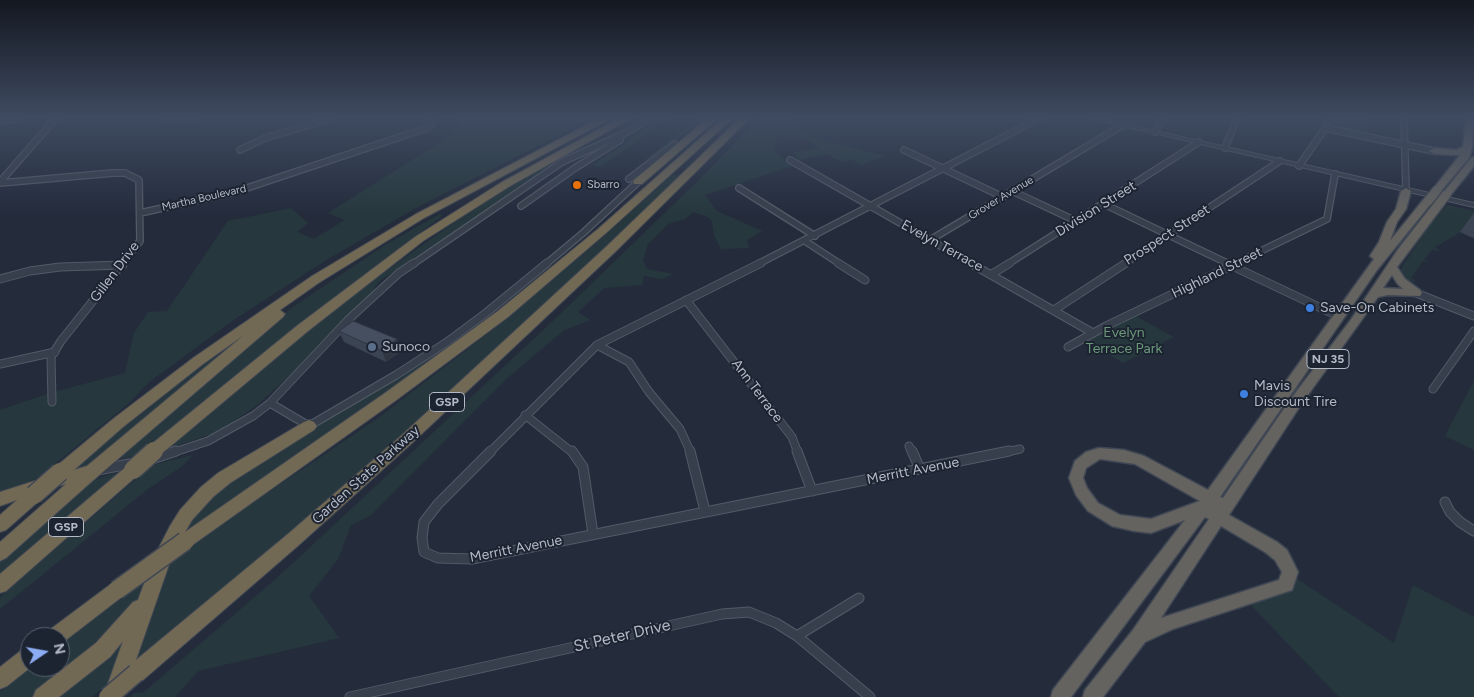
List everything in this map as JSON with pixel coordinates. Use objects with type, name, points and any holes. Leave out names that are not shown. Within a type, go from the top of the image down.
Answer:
[{"type":"highway","points":[[0,525],[60,472],[173,380],[271,308],[359,252],[470,189],[544,151]]},
{"type":"highway","name":"GSP","points":[[0,585],[154,451],[310,322],[419,239],[514,179],[567,151]]},
{"type":"highway","points":[[634,181],[672,151]]},
{"type":"highway","name":"GSP","points":[[68,627],[185,541],[431,368],[509,309],[616,219],[692,151]]},
{"type":"highway","name":"Garden State Parkway","points":[[108,697],[287,545],[407,439],[611,249],[712,151]]},
{"type":"highway","points":[[1434,151],[1458,153],[1462,151]]},
{"type":"highway","points":[[1434,151],[1453,159],[1459,166]]},
{"type":"highway","name":"NJ 35","points":[[1092,697],[1138,636],[1295,402],[1354,324],[1459,166],[1466,151]]},
{"type":"highway","name":"NJ 35","points":[[1060,697],[1206,503],[1374,268],[1474,160]]},
{"type":"highway","points":[[0,553],[93,471],[289,306],[340,269],[445,207],[470,189]]},
{"type":"highway","points":[[1374,268],[1376,255],[1384,242],[1392,222],[1401,209],[1406,191]]},
{"type":"highway","points":[[1392,267],[1401,282],[1416,293]]},
{"type":"highway","points":[[1373,294],[1388,291],[1416,293]]},
{"type":"highway","points":[[114,697],[149,595],[171,539],[186,515],[229,475],[309,426]]},
{"type":"highway","points":[[1138,636],[1170,622],[1286,585],[1290,572],[1281,555],[1271,547],[1222,512],[1139,460],[1099,453],[1085,460],[1077,471],[1077,484],[1085,498],[1093,507],[1117,521],[1151,526],[1206,503]]},
{"type":"highway","points":[[0,499],[45,483],[93,471]]},
{"type":"highway","points":[[43,697],[103,650],[133,619],[149,595]]},
{"type":"highway","points":[[0,679],[20,664]]},
{"type":"street","points":[[0,183],[28,151]]},
{"type":"street","name":"Martha Boulevard","points":[[140,213],[235,192],[359,151]]},
{"type":"street","points":[[93,471],[152,459],[197,446],[232,429],[270,403],[362,307],[399,273],[484,213],[566,160],[587,151]]},
{"type":"street","points":[[521,206],[591,158],[605,154],[610,151]]},
{"type":"street","points":[[270,403],[309,426],[396,375],[468,327],[583,233],[634,181],[668,151]]},
{"type":"street","points":[[905,151],[1003,197]]},
{"type":"street","points":[[739,188],[815,236],[979,151]]},
{"type":"street","name":"Grover Avenue","points":[[930,240],[1080,151]]},
{"type":"street","name":"Division Street","points":[[992,274],[1187,151]]},
{"type":"street","points":[[1236,151],[1406,191],[1474,205]]},
{"type":"street","points":[[1299,166],[1310,151]]},
{"type":"street","points":[[1404,151],[1406,191]]},
{"type":"street","name":"Evelyn Terrace","points":[[790,160],[1093,333]]},
{"type":"street","name":"Prospect Street","points":[[1054,310],[1280,161]]},
{"type":"street","name":"Gillen Drive","points":[[0,183],[125,173],[139,180],[140,242],[54,352]]},
{"type":"street","name":"Highland Street","points":[[1068,347],[1327,219],[1335,174]]},
{"type":"street","points":[[1012,191],[1076,221]]},
{"type":"street","points":[[1406,191],[1474,208]]},
{"type":"street","points":[[1104,204],[1340,317]]},
{"type":"street","name":"Merritt Avenue","points":[[815,236],[597,345],[458,483],[424,522],[422,538],[424,552],[438,558],[472,559],[1020,449]]},
{"type":"street","points":[[805,241],[865,280]]},
{"type":"street","points":[[0,279],[30,271],[60,267],[123,265]]},
{"type":"street","points":[[1416,293],[1474,316]]},
{"type":"street","name":"Ann Terrace","points":[[686,300],[792,437],[812,491]]},
{"type":"street","points":[[1432,389],[1474,331]]},
{"type":"street","points":[[597,345],[629,362],[649,392],[680,429],[690,450],[705,512]]},
{"type":"street","points":[[0,364],[54,352]]},
{"type":"street","points":[[52,402],[51,357],[54,352]]},
{"type":"street","points":[[525,415],[571,450],[583,467],[593,534]]},
{"type":"street","points":[[909,446],[920,469]]},
{"type":"street","points":[[1445,502],[1450,512],[1460,522],[1474,531]]},
{"type":"street","points":[[797,636],[859,598]]},
{"type":"street","name":"St Peter Drive","points":[[350,697],[722,614],[749,612],[776,623],[797,636],[870,697]]},
{"type":"green space","points":[[427,151],[528,151],[416,208],[328,259],[235,319],[148,383],[129,403],[39,477],[0,495],[0,410],[47,394],[125,373],[134,333],[148,312],[167,311],[228,221],[291,208],[308,223],[297,232],[314,239],[345,220],[328,213]]},
{"type":"green space","points":[[615,151],[624,151],[601,167],[592,165]]},
{"type":"green space","points":[[656,151],[660,151],[629,171]]},
{"type":"green space","points":[[728,151],[775,151],[792,166],[705,195],[717,211],[762,231],[747,240],[749,248],[721,249],[714,235],[712,221],[708,217],[693,212],[685,219],[668,224],[648,244],[643,260],[647,269],[673,274],[662,279],[644,276],[642,285],[604,288],[578,312],[590,320],[564,330],[504,381],[371,515],[351,525],[338,559],[309,596],[339,638],[198,671],[175,697],[130,697],[134,693],[144,692],[278,577],[553,321]]},
{"type":"green space","points":[[864,151],[884,156],[862,165],[852,160],[841,162],[827,154],[799,160],[793,152]]},
{"type":"green space","points":[[551,164],[554,165],[378,282],[373,292],[296,370],[257,405],[220,431],[168,449],[338,306],[481,203]]},
{"type":"green space","points":[[672,175],[680,175],[594,260],[323,505],[130,667],[164,566],[230,518],[377,419],[503,322],[601,239]]},
{"type":"green space","points":[[1447,205],[1474,211],[1474,224],[1459,233],[1465,236],[1457,233],[1455,235],[1461,238],[1454,236],[1435,247],[1440,251],[1432,250],[1424,260],[1431,263],[1423,261],[1411,278],[1417,282],[1405,280],[1400,270],[1429,226]]},
{"type":"green space","points":[[440,214],[442,216],[306,318],[143,454],[121,459],[115,457],[268,324],[385,245]]},
{"type":"green space","name":"Evelyn Terrace Park","points":[[1135,316],[1174,337],[1123,363],[1085,340]]},
{"type":"green space","points":[[220,356],[95,464],[76,469],[80,463],[213,357]]},
{"type":"green space","points":[[429,358],[435,359],[178,536],[215,490],[335,414]]},
{"type":"green space","points":[[1474,381],[1474,450],[1445,436]]},
{"type":"green space","points":[[193,455],[181,467],[148,489],[0,609],[0,597],[152,465]]},
{"type":"green space","points":[[120,472],[0,574],[0,558],[91,480]]},
{"type":"green space","points":[[1291,575],[1394,643],[1413,585],[1474,617],[1474,697],[1339,697],[1247,601]]},
{"type":"green space","points":[[151,576],[144,593],[126,619],[70,668],[70,637]]},
{"type":"green space","points":[[121,644],[113,680],[92,697],[52,697]]},
{"type":"green space","points":[[20,676],[59,677],[36,697],[0,697],[0,692]]},
{"type":"building","points":[[353,321],[397,339],[382,351],[339,331]]},
{"type":"place","name":"Sbarro","points":[[577,185]]},
{"type":"place","name":"Save-On Cabinets","points":[[1310,308]]},
{"type":"place","name":"Sunoco","points":[[372,347]]},
{"type":"place","name":"Mavis Discount Tire","points":[[1244,394]]}]
